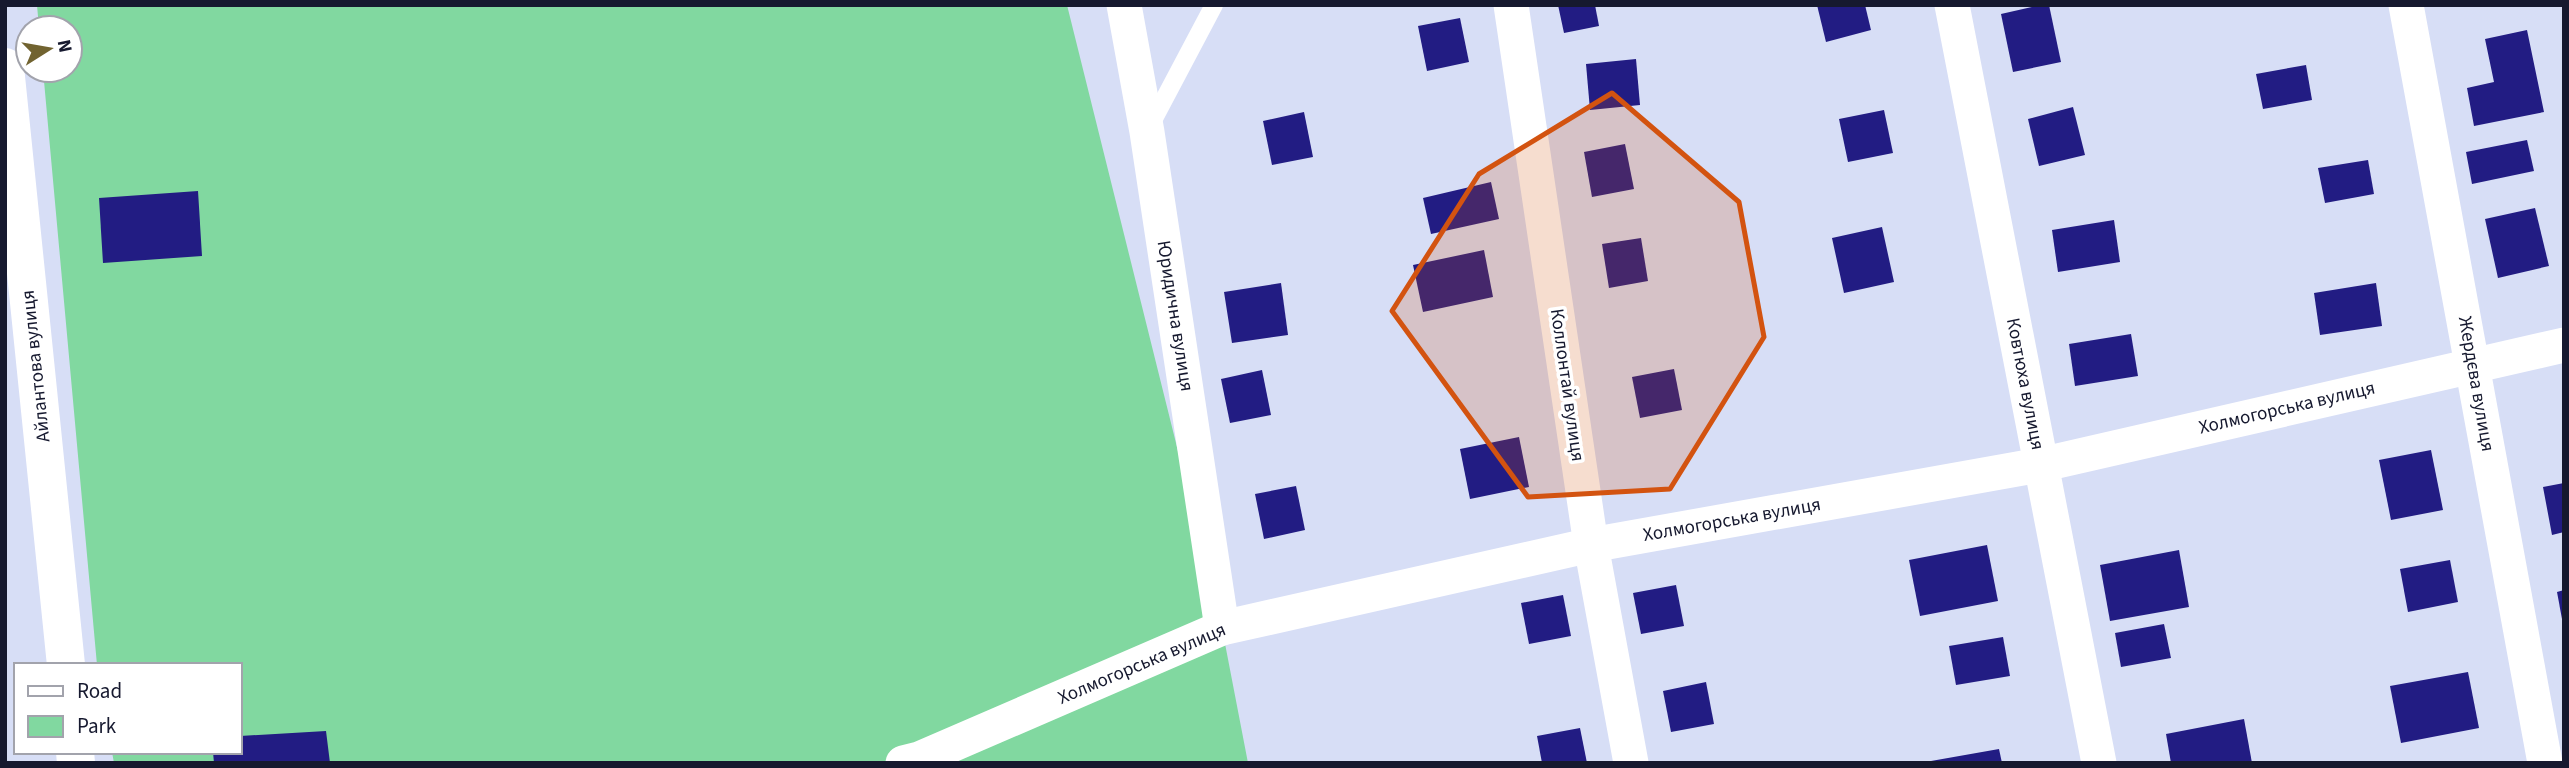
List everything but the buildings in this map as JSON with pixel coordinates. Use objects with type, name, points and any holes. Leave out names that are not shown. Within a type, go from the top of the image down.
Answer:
[{"type":"street","name":"Юридична вулиця","points":[[1124,5],[1147,132],[1222,628]]},
{"type":"street","name":"Коллонтай вулиця","points":[[1511,5],[1591,545],[1631,763]]},
{"type":"street","name":"Ковтюха вулиця","points":[[1952,5],[2099,763]]},
{"type":"street","name":"Жердєва вулиця","points":[[2406,5],[2545,763]]},
{"type":"street","name":"Айлантова вулиця","points":[[5,67],[66,663]]},
{"type":"street","name":"Холмогорська вулиця","points":[[911,761],[1222,628],[1591,545],[2040,465],[2564,345]]},
{"type":"lane","points":[[1147,132],[1214,5]]},
{"type":"highlighted area","points":[[1612,93],[1739,202],[1764,337],[1670,489],[1528,497],[1392,311],[1479,174]]},
{"type":"green space","points":[[37,5],[1067,5],[1222,628],[1248,763],[114,763],[112,754],[242,754],[242,663],[97,663],[44,84],[84,84],[84,14],[38,14]]}]
